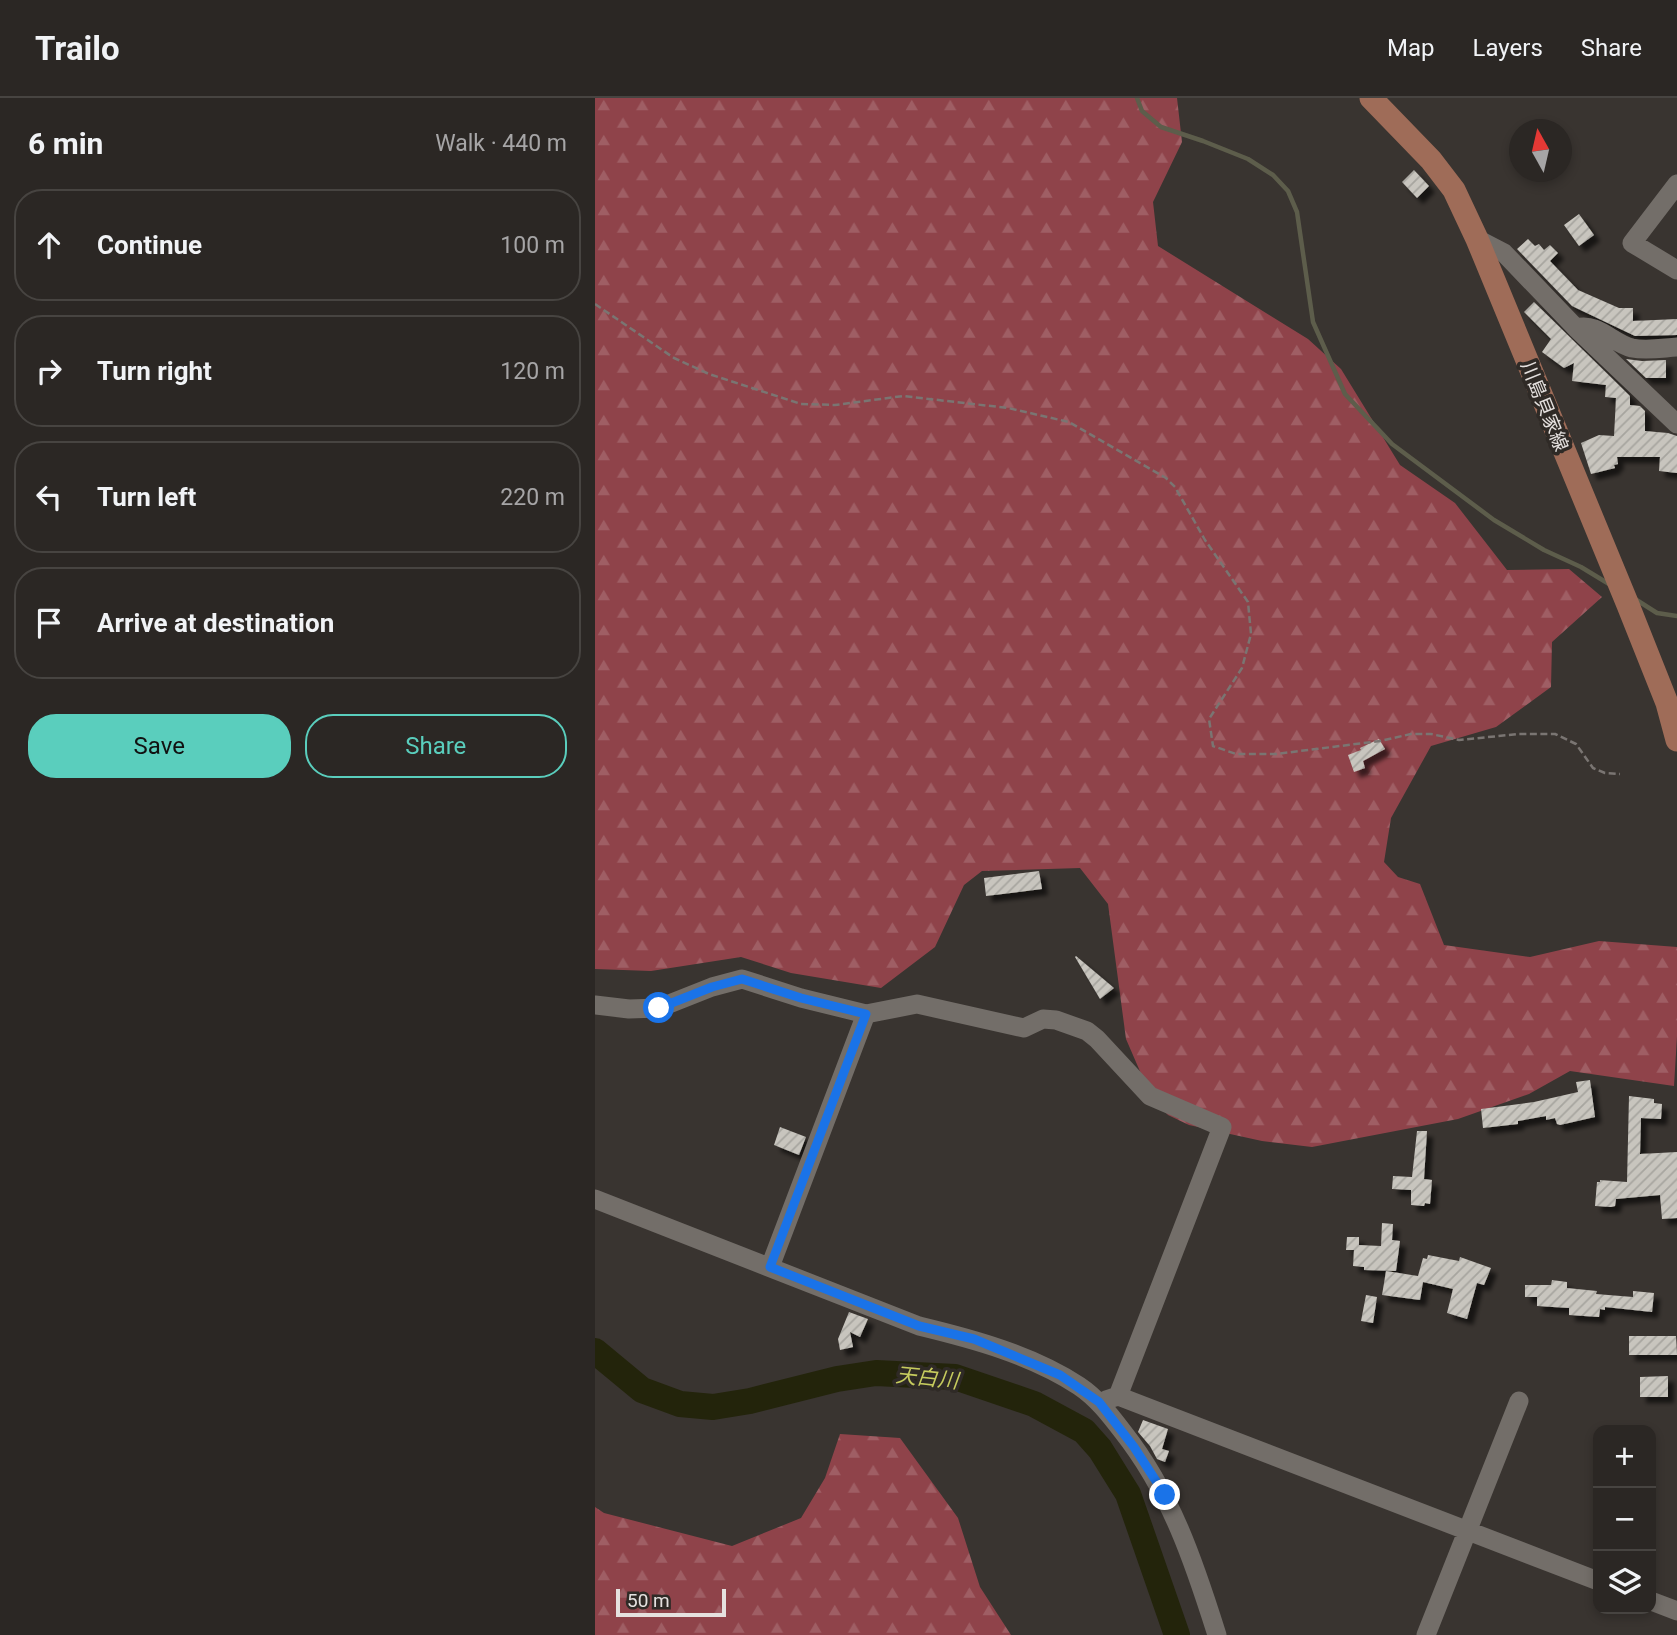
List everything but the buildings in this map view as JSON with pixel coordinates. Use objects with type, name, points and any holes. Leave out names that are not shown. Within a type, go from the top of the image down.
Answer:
[{"type":"main road","name":"川島貝家線","points":[[1371,98],[1431,160],[1454,190],[1477,239],[1628,605],[1667,703],[1677,740]]},
{"type":"street","points":[[1677,184],[1632,243],[1677,270]]},
{"type":"street","points":[[1477,239],[1504,253],[1576,328],[1677,424]]},
{"type":"street","points":[[1576,328],[1585,325],[1630,347],[1677,347]]},
{"type":"street","points":[[595,1005],[629,1009],[659,1008],[712,987],[742,979],[801,998],[866,1014],[917,1004],[1024,1028],[1043,1019],[1056,1020],[1074,1025],[1097,1039],[1150,1096],[1222,1127],[1108,1399]]},
{"type":"street","points":[[770,1267],[866,1014]]},
{"type":"street","points":[[595,1199],[919,1326],[974,1339],[1031,1362],[1108,1399],[1468,1530],[1593,1579]]},
{"type":"street","points":[[1108,1399],[1134,1447],[1165,1495],[1196,1568],[1217,1635]]},
{"type":"street","points":[[1426,1635],[1519,1401]]},
{"type":"street","points":[[1656,1603],[1677,1611]]},
{"type":"path","points":[[595,304],[674,358],[709,374],[801,404],[835,405],[903,396],[1008,408],[1069,422],[1166,478],[1175,487],[1205,540],[1248,601],[1251,634],[1242,667],[1209,719],[1213,746],[1236,754],[1276,754],[1380,741],[1411,734],[1431,734],[1459,740],[1519,734],[1555,734],[1576,744],[1593,768],[1605,773],[1620,774]]},
{"type":"green space","points":[[595,98],[1177,98],[1182,142],[1153,202],[1158,246],[1308,339],[1341,369],[1400,465],[1455,503],[1507,570],[1569,569],[1602,597],[1552,642],[1551,687],[1496,727],[1431,746],[1391,818],[1384,862],[1398,877],[1420,884],[1444,945],[1530,957],[1599,941],[1677,947],[1674,1086],[1570,1071],[1529,1094],[1458,1119],[1312,1147],[1262,1141],[1189,1125],[1168,1115],[1152,1099],[1126,1039],[1108,904],[1080,868],[982,871],[964,885],[935,947],[881,988],[791,973],[741,957],[651,971],[595,969]]},
{"type":"green space","points":[[840,1434],[900,1438],[958,1518],[980,1587],[1011,1635],[595,1635],[595,1507],[604,1513],[732,1546],[801,1518],[825,1478]]},
{"type":"waterway","points":[[1137,98],[1142,111],[1161,127],[1248,159],[1273,175],[1288,191],[1297,212],[1313,322],[1345,394],[1392,444],[1494,520],[1609,584]]},
{"type":"waterway","points":[[1635,599],[1657,613],[1677,616]]},
{"type":"waterway","name":"天白川","points":[[595,1351],[642,1390],[680,1404],[713,1407],[876,1373],[955,1377],[1034,1404],[1084,1431],[1100,1449],[1128,1494],[1177,1635]]},
{"type":"route","points":[[659,1008],[729,981],[742,979],[801,998],[866,1014],[770,1267],[919,1326],[974,1339],[1060,1375],[1081,1387],[1099,1402],[1134,1447],[1165,1495]]}]
